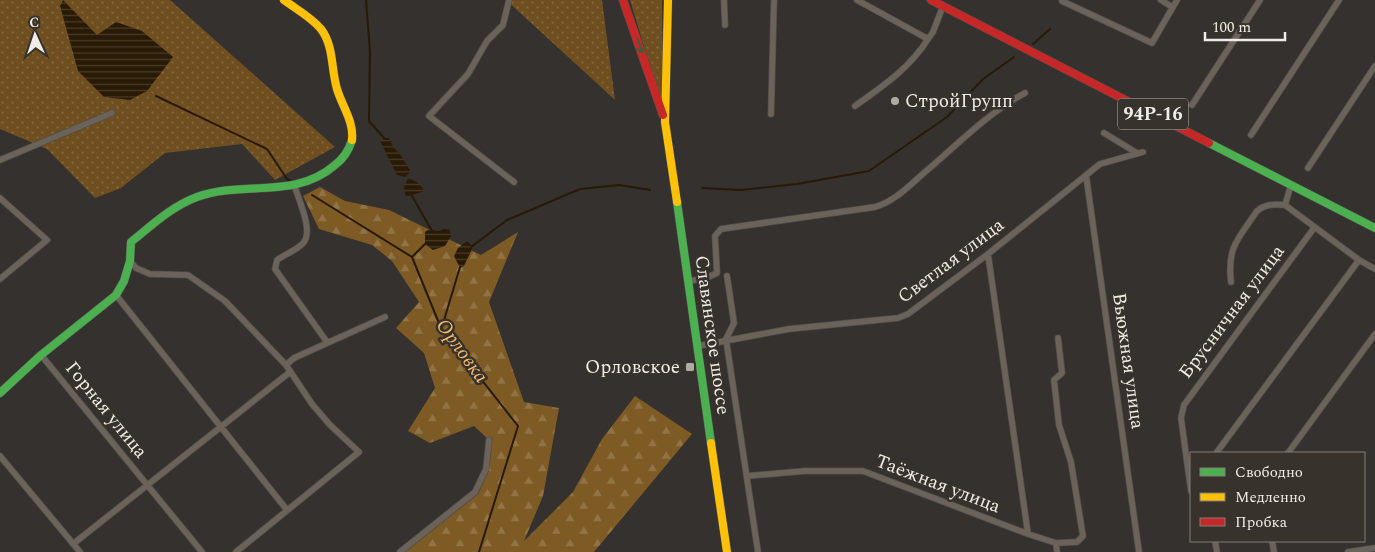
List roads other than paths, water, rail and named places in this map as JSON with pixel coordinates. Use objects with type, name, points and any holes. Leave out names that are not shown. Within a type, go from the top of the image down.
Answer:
[{"type":"main road","points":[[0,393],[41,355],[116,295],[124,281],[130,261],[131,242],[178,207],[206,194],[259,188],[295,188],[318,180],[348,151],[352,140],[352,128],[337,89],[328,44],[323,33],[314,22],[284,0]]},
{"type":"main road","name":"Славянское шоссе","points":[[624,0],[665,122]]},
{"type":"main road","name":"Славянское шоссе","points":[[668,0],[665,122],[727,552]]},
{"type":"main road","name":"94Р-16","points":[[931,0],[1375,228]]},
{"type":"street","points":[[508,0],[503,25],[486,41],[468,74],[429,116],[514,182]]},
{"type":"street","points":[[724,0],[725,25]]},
{"type":"street","points":[[771,114],[774,0]]},
{"type":"street","points":[[857,0],[928,39]]},
{"type":"street","points":[[1161,0],[1172,7]]},
{"type":"street","points":[[1062,1],[1152,43],[1177,0]]},
{"type":"street","points":[[1192,105],[1260,0]]},
{"type":"street","points":[[1251,135],[1339,0]]},
{"type":"street","points":[[855,106],[900,74],[916,58],[933,32],[943,6]]},
{"type":"street","points":[[1308,168],[1375,66]]},
{"type":"street","points":[[688,281],[704,279],[717,273],[715,236],[721,229],[875,206],[892,200],[982,124],[1025,93]]},
{"type":"street","points":[[0,160],[112,113]]},
{"type":"street","name":"Светлая улица","points":[[698,346],[726,339],[789,329],[898,318],[918,309],[1100,164],[1140,152],[1104,133]]},
{"type":"street","name":"Вьюжная улица","points":[[1086,175],[1139,552]]},
{"type":"street","points":[[1285,205],[1291,185]]},
{"type":"street","points":[[295,188],[306,226],[306,236],[302,244],[277,260],[275,269],[327,342]]},
{"type":"street","points":[[0,198],[47,240],[0,279]]},
{"type":"street","points":[[1231,282],[1229,262],[1232,249],[1256,211],[1262,206],[1285,205],[1314,228],[1375,269]]},
{"type":"street","name":"Брусничная улица","points":[[1190,484],[1181,418],[1188,396],[1314,228]]},
{"type":"street","points":[[988,254],[1028,534]]},
{"type":"street","points":[[1217,452],[1359,260]]},
{"type":"street","points":[[130,261],[136,268],[150,274],[188,275],[225,301],[286,365],[312,404],[330,425],[359,452],[236,552]]},
{"type":"street","points":[[726,276],[734,323],[726,339],[758,552]]},
{"type":"street","points":[[116,295],[288,510]]},
{"type":"street","points":[[286,365],[294,358],[385,317]]},
{"type":"street","points":[[1289,452],[1375,334]]},
{"type":"street","name":"Таёжная улица","points":[[747,476],[805,471],[863,471],[1028,534],[1056,543],[1077,542],[1083,536],[1071,462],[1059,425],[1054,380],[1062,373],[1058,338]]},
{"type":"street","name":"Горная улица","points":[[41,355],[202,552]]},
{"type":"street","name":"Горная улица","points":[[74,544],[290,372]]},
{"type":"street","points":[[400,552],[475,492],[486,469],[489,440]]},
{"type":"street","points":[[0,456],[80,552]]},
{"type":"street","points":[[1056,543],[1057,552]]},
{"type":"street","points":[[1348,552],[1375,548]]},
{"type":"waterway","points":[[366,0],[370,52],[369,121],[385,139]]},
{"type":"waterway","points":[[1033,44],[1050,29]]},
{"type":"waterway","points":[[702,188],[741,190],[797,184],[869,171],[947,117],[983,79],[1014,57]]},
{"type":"waterway","name":"Орловка","points":[[156,96],[267,149],[287,179],[295,183]]},
{"type":"waterway","points":[[471,247],[507,220],[580,189],[619,185],[650,190]]},
{"type":"waterway","name":"Орловка","points":[[312,195],[412,257],[441,328],[518,426],[479,552]]},
{"type":"waterway","points":[[412,196],[432,231]]},
{"type":"waterway","points":[[413,256],[425,244]]},
{"type":"waterway","points":[[442,327],[460,267]]},
{"type":"place","name":"СтройГрупп","points":[[895,101]]},
{"type":"place","name":"Орловское","points":[[690,367]]}]
